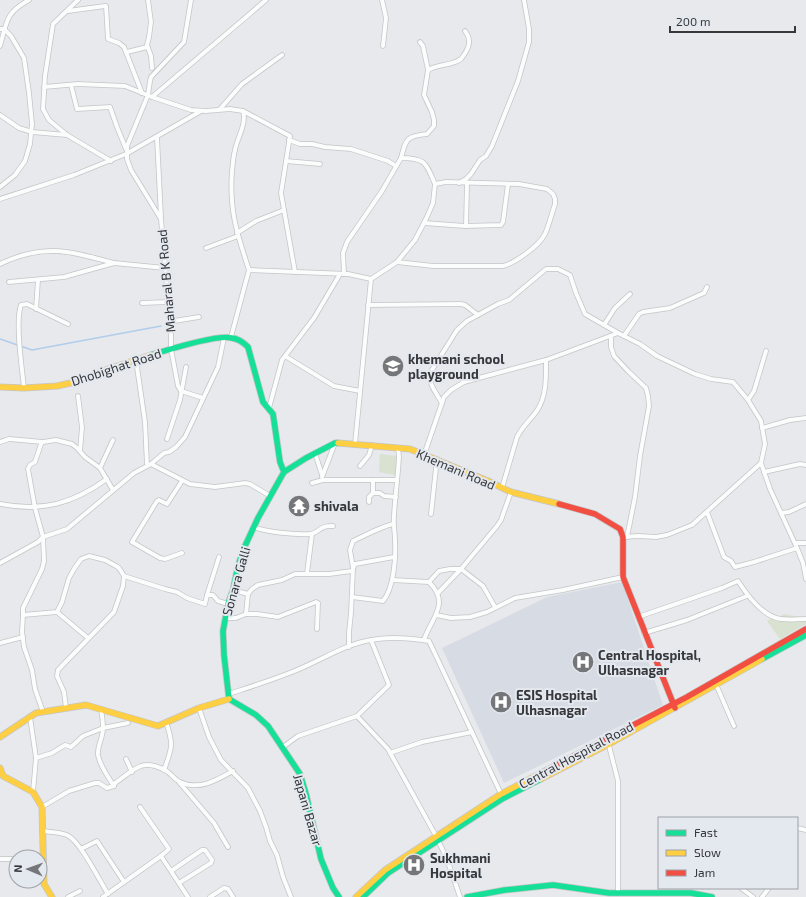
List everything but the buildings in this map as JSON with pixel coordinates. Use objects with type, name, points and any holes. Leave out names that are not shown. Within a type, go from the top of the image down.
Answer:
[{"type":"street","points":[[0,46],[2,29],[10,14],[16,7],[29,0]]},
{"type":"street","points":[[78,0],[53,24],[44,87],[43,109],[49,120],[67,135],[111,161]]},
{"type":"street","points":[[148,0],[151,22],[147,46],[151,56],[152,68]]},
{"type":"street","points":[[127,152],[150,96],[150,81],[154,74],[184,42],[191,0]]},
{"type":"street","points":[[150,96],[266,0]]},
{"type":"street","points":[[382,0],[386,18],[383,46]]},
{"type":"street","points":[[459,183],[466,180],[472,174],[480,160],[486,156],[492,146],[518,81],[529,42],[529,29],[524,0]]},
{"type":"street","points":[[67,11],[105,6],[108,39],[119,43],[124,47],[142,93]]},
{"type":"street","points":[[0,187],[15,175],[25,161],[32,132],[29,93],[24,58],[11,36],[2,29]]},
{"type":"street","points":[[428,70],[436,66],[452,63],[461,59],[470,42],[465,31]]},
{"type":"street","points":[[270,408],[280,366],[285,356],[314,318],[342,274],[343,253],[347,242],[382,190],[401,158],[406,141],[409,138],[426,134],[434,126],[432,112],[424,95],[428,70],[423,46],[420,42]]},
{"type":"street","points":[[127,52],[147,46]]},
{"type":"street","points":[[220,109],[242,84],[282,54]]},
{"type":"street","points":[[44,87],[71,85],[118,85],[131,88],[191,110],[202,111],[220,109],[243,111],[290,136],[281,193],[295,272]]},
{"type":"street","name":"Maharal B K Road","points":[[71,85],[77,108],[108,106],[112,108],[117,128],[127,152],[131,170],[161,219],[171,333],[171,349],[178,386],[181,391]]},
{"type":"street","points":[[0,199],[111,161],[157,138],[202,111]]},
{"type":"street","points":[[243,111],[244,121],[235,149],[232,183],[232,212],[249,270],[231,337],[242,341],[248,346],[263,402],[270,408],[273,414],[280,462],[284,472]]},
{"type":"street","points":[[0,115],[15,127],[32,132],[67,135]]},
{"type":"street","points":[[157,138],[161,219]]},
{"type":"street","points":[[289,140],[300,144],[351,149],[388,161],[396,166]]},
{"type":"street","points":[[249,270],[342,274],[371,279],[397,262],[415,240],[424,223],[432,203],[435,184],[428,167],[422,162],[414,159],[401,158]]},
{"type":"street","points":[[286,161],[320,164]]},
{"type":"street","points":[[397,262],[433,266],[509,265],[543,238],[555,200],[553,194],[547,189],[519,184],[468,184],[446,182],[435,184]]},
{"type":"street","points":[[466,226],[468,184]]},
{"type":"street","points":[[424,223],[466,226],[501,225],[503,222],[508,184]]},
{"type":"street","points":[[206,248],[238,235],[256,221],[284,210]]},
{"type":"street","points":[[0,264],[30,252],[52,250],[75,252],[114,263],[165,268]]},
{"type":"street","points":[[9,282],[64,277],[114,263]]},
{"type":"street","points":[[442,403],[432,386],[429,378],[430,373],[457,330],[467,321],[509,300],[546,270],[558,269],[570,274],[585,314],[640,344],[656,356],[695,374],[711,379],[733,382],[748,400],[761,421],[765,444],[762,463],[764,472],[770,489],[804,563],[806,579]]},
{"type":"street","points":[[355,444],[371,279]]},
{"type":"street","points":[[36,309],[38,280]]},
{"type":"street","points":[[624,336],[639,314],[643,312],[670,308],[704,293],[707,287]]},
{"type":"street","points":[[604,325],[616,308],[630,294]]},
{"type":"street","points":[[142,303],[168,302]]},
{"type":"street","points":[[24,388],[20,346],[19,309],[21,305],[27,304],[68,324]]},
{"type":"street","points":[[368,305],[461,304],[465,305],[478,315]]},
{"type":"street","points":[[174,321],[199,317]]},
{"type":"street","points":[[424,455],[444,397],[451,390],[464,382],[546,360],[618,333]]},
{"type":"street","points":[[611,336],[611,347],[614,356],[646,388],[648,396],[636,497],[625,537],[623,577],[673,706]]},
{"type":"street","name":"Dhobighat Road","points":[[0,387],[24,388],[57,386],[75,382],[171,349],[231,337]]},
{"type":"street","points":[[0,563],[38,542],[43,537],[67,529],[134,472],[149,465],[164,453],[170,452],[176,447],[185,437],[218,366],[224,338]]},
{"type":"street","points":[[748,400],[754,391],[766,350]]},
{"type":"street","points":[[285,356],[334,386],[360,391]]},
{"type":"street","points":[[136,360],[145,422],[149,465]]},
{"type":"street","points":[[502,488],[517,436],[537,411],[541,402],[546,380],[546,360]]},
{"type":"street","points":[[167,439],[180,400],[186,367]]},
{"type":"street","points":[[181,391],[203,398]]},
{"type":"street","points":[[78,396],[82,427],[80,452]]},
{"type":"street","points":[[762,428],[790,420],[806,418]]},
{"type":"street","points":[[0,442],[10,439],[43,442],[56,440],[72,444],[85,457],[100,468],[113,490]]},
{"type":"street","points":[[100,468],[114,440]]},
{"type":"street","points":[[43,442],[35,462],[30,465],[28,469],[35,508],[43,537],[44,561],[42,569],[23,608],[24,647],[32,670],[35,689],[43,712]]},
{"type":"street","points":[[323,478],[335,443]]},
{"type":"street","name":"Khemani Road","points":[[284,472],[335,443],[410,449],[437,459],[511,492],[595,514],[620,528],[625,537]]},
{"type":"street","points":[[360,466],[369,455],[372,445]]},
{"type":"street","points":[[352,597],[383,601],[392,580],[396,542],[393,524],[399,457],[398,448]]},
{"type":"street","points":[[315,453],[323,478]]},
{"type":"street","points":[[430,514],[437,459]]},
{"type":"street","points":[[625,537],[656,537],[667,535],[692,525],[762,463]]},
{"type":"street","points":[[764,472],[800,464],[806,465]]},
{"type":"street","points":[[149,465],[182,481],[197,485],[215,486],[245,483],[250,484],[270,496]]},
{"type":"street","name":"Sonara Galli","points":[[229,697],[223,631],[228,604],[241,560],[254,527],[284,472]]},
{"type":"street","points":[[312,483],[323,478],[396,480]]},
{"type":"street","points":[[0,504],[35,508],[64,503],[89,492],[107,479]]},
{"type":"street","points":[[369,502],[369,497],[373,493],[373,480]]},
{"type":"street","points":[[182,481],[167,504],[159,500],[157,501],[132,542],[160,558],[165,559],[182,553]]},
{"type":"street","points":[[438,593],[461,570],[501,520],[511,492]]},
{"type":"street","points":[[373,493],[396,497]]},
{"type":"street","points":[[781,513],[789,512],[806,504]]},
{"type":"street","points":[[707,512],[724,557],[731,561],[735,567],[797,548]]},
{"type":"street","points":[[349,647],[353,570],[350,550],[353,542],[373,533],[381,527],[393,524]]},
{"type":"street","points":[[254,527],[266,531],[312,534],[323,527],[333,526]]},
{"type":"street","points":[[307,573],[312,534]]},
{"type":"street","points":[[795,542],[806,543]]},
{"type":"street","points":[[57,612],[62,602],[69,578],[78,562],[84,557],[89,556],[105,560],[119,568],[124,576],[123,586],[114,612],[66,660],[57,673],[64,692],[66,708]]},
{"type":"street","points":[[124,576],[177,592],[187,598],[205,604],[220,557]]},
{"type":"street","points":[[353,570],[356,564],[394,557]]},
{"type":"street","points":[[429,582],[439,571],[450,569],[461,570],[483,586],[495,607]]},
{"type":"street","points":[[246,614],[248,594],[258,585],[282,580],[295,574],[329,574],[353,570]]},
{"type":"street","points":[[436,615],[451,618],[470,617],[487,612],[515,598],[563,590],[623,577]]},
{"type":"street","points":[[392,580],[429,582],[438,593],[440,606],[424,640]]},
{"type":"street","points":[[638,617],[738,581],[747,596],[769,615],[780,619],[806,619]]},
{"type":"street","points":[[233,590],[248,594]]},
{"type":"street","points":[[207,595],[213,595],[218,601],[228,604]]},
{"type":"street","points":[[644,633],[687,620],[747,596]]},
{"type":"street","points":[[225,618],[236,618],[246,614],[278,617],[316,602],[318,603],[317,628]]},
{"type":"street","points":[[23,615],[57,612],[88,638]]},
{"type":"street","name":"Central Hospital Road","points":[[716,683],[806,629]]},
{"type":"street","name":"Central Hospital Road","points":[[356,897],[386,870],[502,796],[608,742],[806,635]]},
{"type":"street","points":[[0,644],[23,637]]},
{"type":"street","points":[[0,737],[36,713],[86,706],[158,726],[292,672],[349,647],[371,640],[404,637],[429,641],[502,796]]},
{"type":"street","points":[[283,747],[298,736],[357,716],[389,685],[371,640]]},
{"type":"street","points":[[716,683],[734,726]]},
{"type":"street","name":"Japani Bazar","points":[[229,697],[256,715],[268,726],[300,774],[321,859],[339,897]]},
{"type":"street","points":[[200,708],[209,737],[221,760],[248,788],[260,811],[270,841],[277,855],[282,877],[291,897]]},
{"type":"street","points":[[101,709],[103,728],[101,742],[98,747],[98,756],[114,786]]},
{"type":"street","points":[[357,716],[388,749],[438,838],[460,897]]},
{"type":"street","points":[[30,717],[36,758],[33,792]]},
{"type":"street","points":[[164,770],[172,744],[166,722]]},
{"type":"street","points":[[36,758],[52,753],[65,745],[71,747],[84,736],[103,728],[128,724]]},
{"type":"street","points":[[390,753],[422,742],[472,732]]},
{"type":"street","points":[[608,742],[618,781],[618,893]]},
{"type":"street","points":[[126,759],[132,772]]},
{"type":"street","points":[[42,807],[69,791],[95,783],[100,783],[107,788],[114,786],[115,783],[141,766],[147,765],[168,772],[179,782],[214,823],[228,847]]},
{"type":"street","points":[[0,768],[3,776],[33,792],[42,807],[41,849]]},
{"type":"street","points":[[179,782],[204,785],[233,771]]},
{"type":"street","points":[[42,831],[61,833],[68,836],[81,849],[106,896],[169,849],[140,807]]},
{"type":"street","name":"Central Hospital Road","points":[[363,897],[388,873],[438,838]]},
{"type":"street","points":[[81,849],[97,841],[124,882]]},
{"type":"street","points":[[171,871],[202,850],[205,850],[209,855],[212,860],[211,863],[179,883]]},
{"type":"street","points":[[161,856],[188,897]]},
{"type":"street","points":[[467,897],[504,890],[553,885],[608,895],[618,893],[683,891],[712,897]]},
{"type":"street","points":[[210,897],[224,888],[228,889],[233,897]]},
{"type":"street","points":[[742,889],[753,897]]},
{"type":"street","points":[[762,897],[768,889]]},
{"type":"street","points":[[68,897],[80,891]]},
{"type":"shaded area","name":"Central Hospital, Ulhasnagar","points":[[622,582],[663,705],[504,783],[442,648],[547,597]]},
{"type":"green space","points":[[380,454],[397,456],[395,475],[379,472]]},
{"type":"green space","points":[[784,614],[806,618],[806,624],[780,639],[767,621],[775,616],[777,619]]},
{"type":"waterway","points":[[0,339],[32,350],[161,326]]},
{"type":"traffic: fast","points":[[151,355],[192,343],[225,337],[239,340],[248,347],[263,402],[273,414],[280,462],[284,472]]},
{"type":"traffic: fast","points":[[229,699],[223,631],[228,604],[245,546],[258,518],[284,472],[306,458],[335,443],[338,443]]},
{"type":"traffic: fast","points":[[762,659],[806,635]]},
{"type":"traffic: fast","points":[[229,699],[256,715],[268,726],[300,774],[321,859],[333,888],[339,897]]},
{"type":"traffic: fast","points":[[363,897],[388,873],[502,799],[541,779]]},
{"type":"traffic: fast","points":[[467,897],[505,890],[553,885],[609,893],[691,893],[712,897]]},
{"type":"traffic: slow","points":[[0,387],[24,388],[57,386],[75,382],[108,369],[151,355]]},
{"type":"traffic: slow","points":[[338,443],[410,449],[511,492],[559,504]]},
{"type":"traffic: slow","points":[[541,779],[609,744],[762,659]]},
{"type":"traffic: slow","points":[[0,737],[36,713],[86,705],[158,726],[199,708],[229,699]]},
{"type":"traffic: slow","points":[[0,768],[3,776],[33,792],[42,807],[44,884],[52,897]]},
{"type":"traffic: slow","points":[[356,897],[385,870],[501,794],[545,771]]},
{"type":"traffic: jam","points":[[559,504],[595,514],[620,529],[623,537],[623,577],[675,708]]},
{"type":"traffic: jam","points":[[545,771],[687,697],[806,629]]},
{"type":"place","name":"khemani school playground","points":[[393,366]]},
{"type":"place","name":"shivala","points":[[299,506]]},
{"type":"place","name":"Central Hospital, Ulhasnagar","points":[[583,662]]},
{"type":"place","name":"ESIS Hospital Ulhasnagar","points":[[501,702]]},
{"type":"place","name":"Sukhmani Hospital","points":[[414,865]]}]
